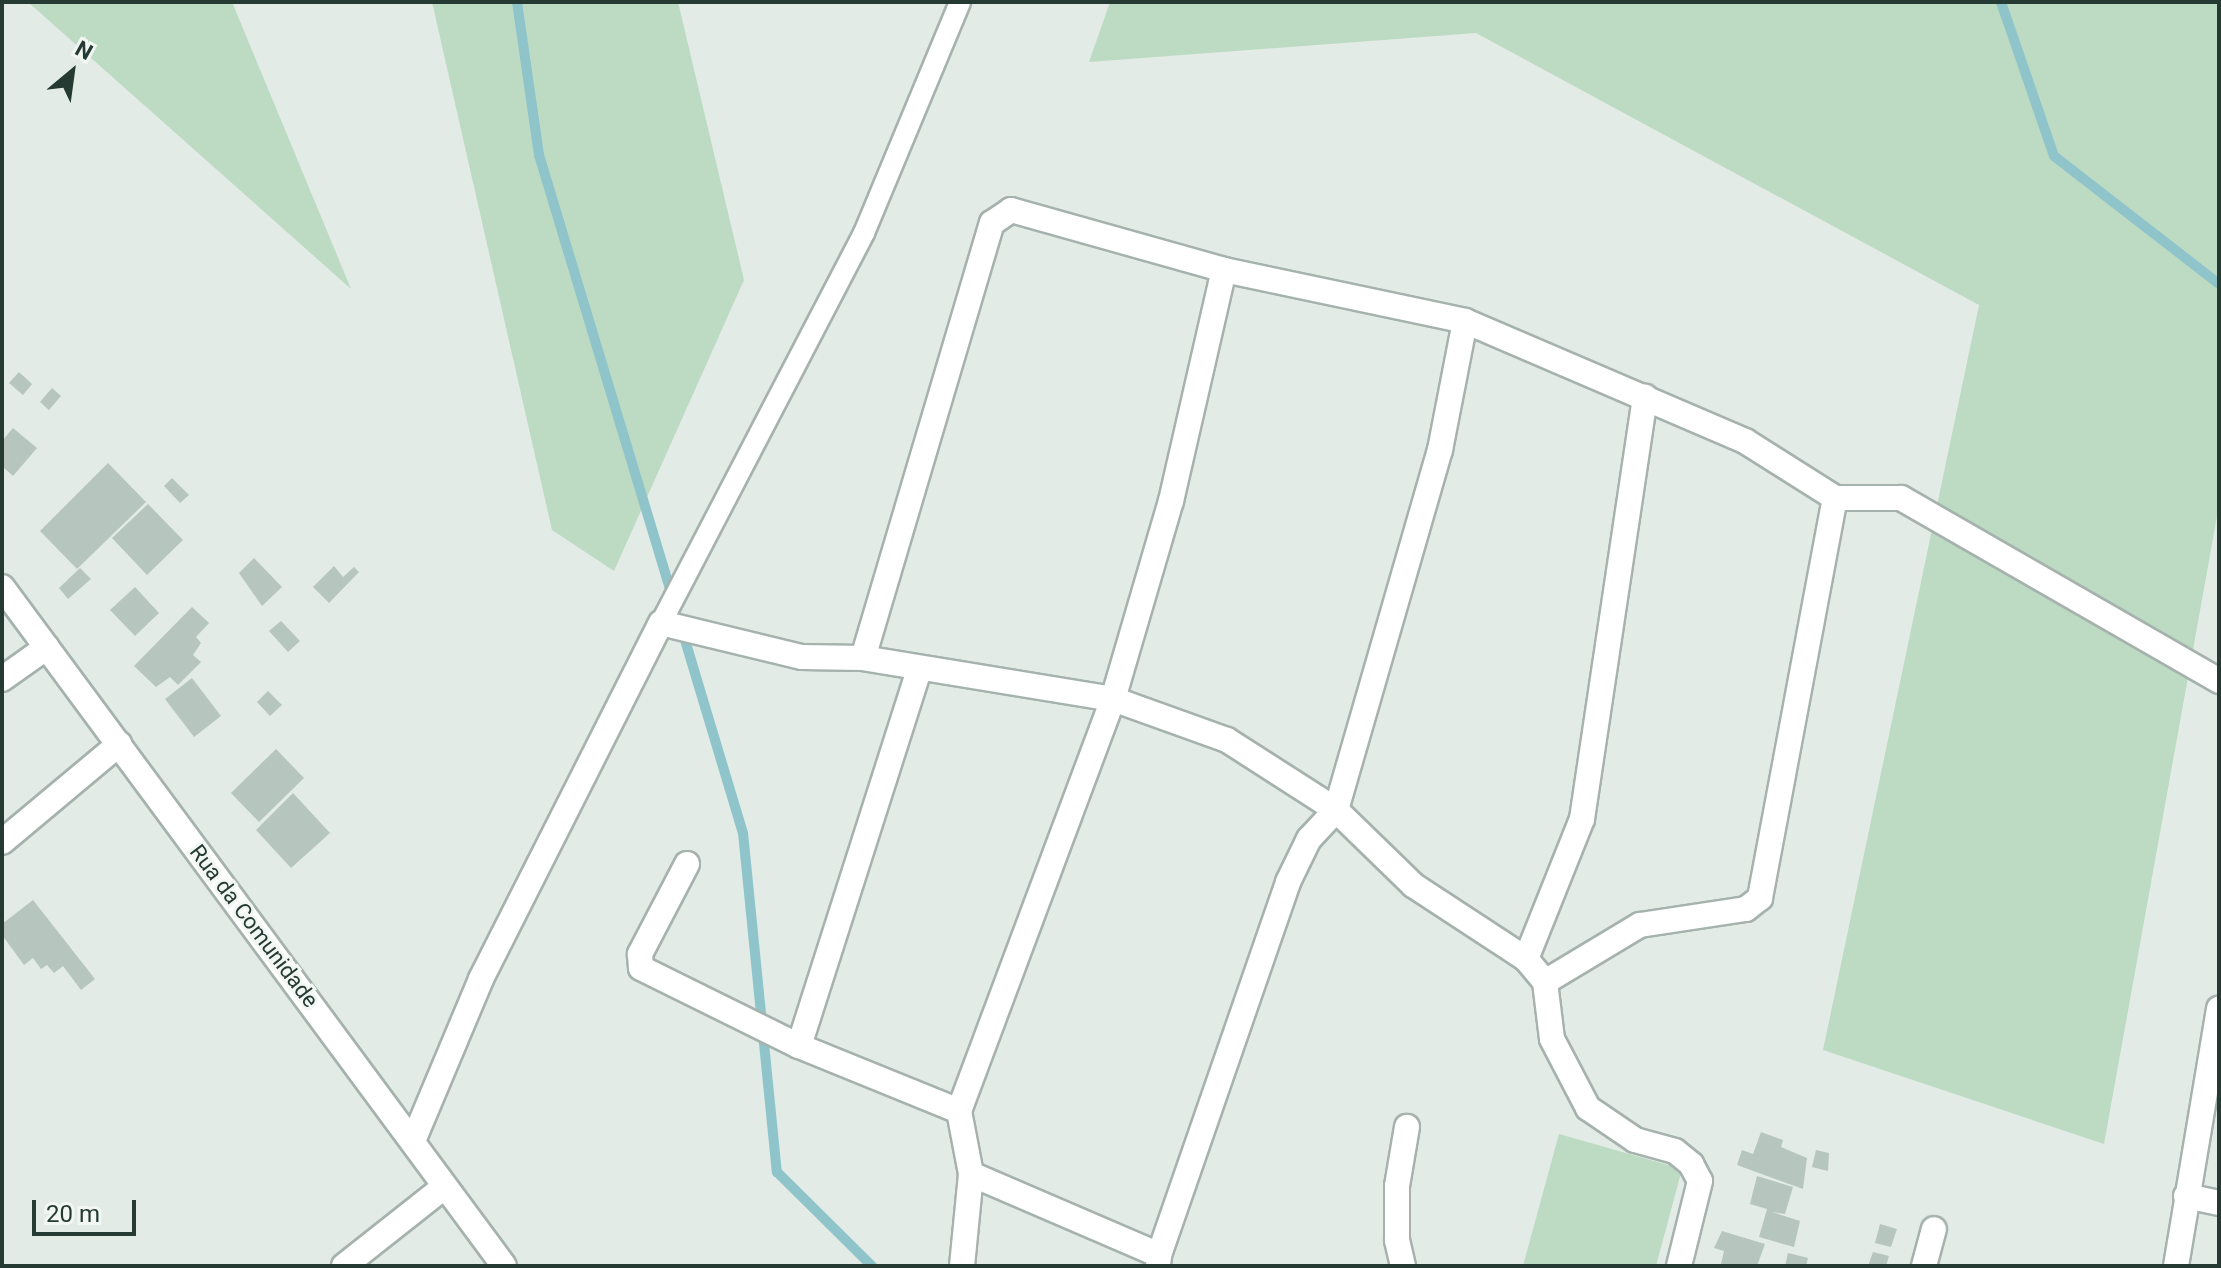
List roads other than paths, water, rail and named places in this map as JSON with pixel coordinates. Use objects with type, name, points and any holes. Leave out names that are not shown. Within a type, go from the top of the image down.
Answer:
[{"type":"street","points":[[863,658],[992,223],[1011,210],[1224,270],[1465,321],[1745,441],[1835,498],[1901,498],[2219,681]]},
{"type":"street","points":[[962,1266],[971,1174],[959,1111],[1113,699],[1171,501],[1224,270]]},
{"type":"street","points":[[971,1174],[1158,1261],[1288,882],[1309,839],[1336,810],[1440,450],[1465,321]]},
{"type":"street","points":[[1526,959],[1582,819],[1645,397]]},
{"type":"street","points":[[1545,982],[1640,925],[1746,909],[1760,898],[1835,498]]},
{"type":"street","name":"Rua da Comunidade","points":[[2,587],[504,1266]]},
{"type":"street","points":[[413,1141],[481,979],[661,623],[802,657],[863,658],[919,670],[1113,699],[1227,740],[1336,810],[1413,885],[1526,959],[1545,982],[1552,1039],[1588,1108],[1635,1140],[1675,1151],[1691,1164],[1700,1181],[1679,1266]]},
{"type":"street","points":[[2,679],[47,647]]},
{"type":"street","points":[[799,1046],[919,670]]},
{"type":"street","points":[[2,842],[119,744]]},
{"type":"street","points":[[687,864],[640,954],[641,968],[799,1046],[959,1111]]},
{"type":"street","points":[[2176,1266],[2219,1009]]},
{"type":"street","points":[[1403,1266],[1397,1240],[1397,1186],[1407,1127]]},
{"type":"street","points":[[344,1266],[444,1187]]},
{"type":"street","points":[[2186,1196],[2219,1203]]},
{"type":"street","points":[[1924,1266],[1934,1229]]},
{"type":"lane","points":[[661,623],[864,233],[960,2]]},
{"type":"waterway","points":[[517,2],[539,155],[673,599]]},
{"type":"waterway","points":[[2001,2],[2054,156],[2219,284]]},
{"type":"waterway","points":[[682,630],[743,833],[777,1172],[872,1266]]}]
